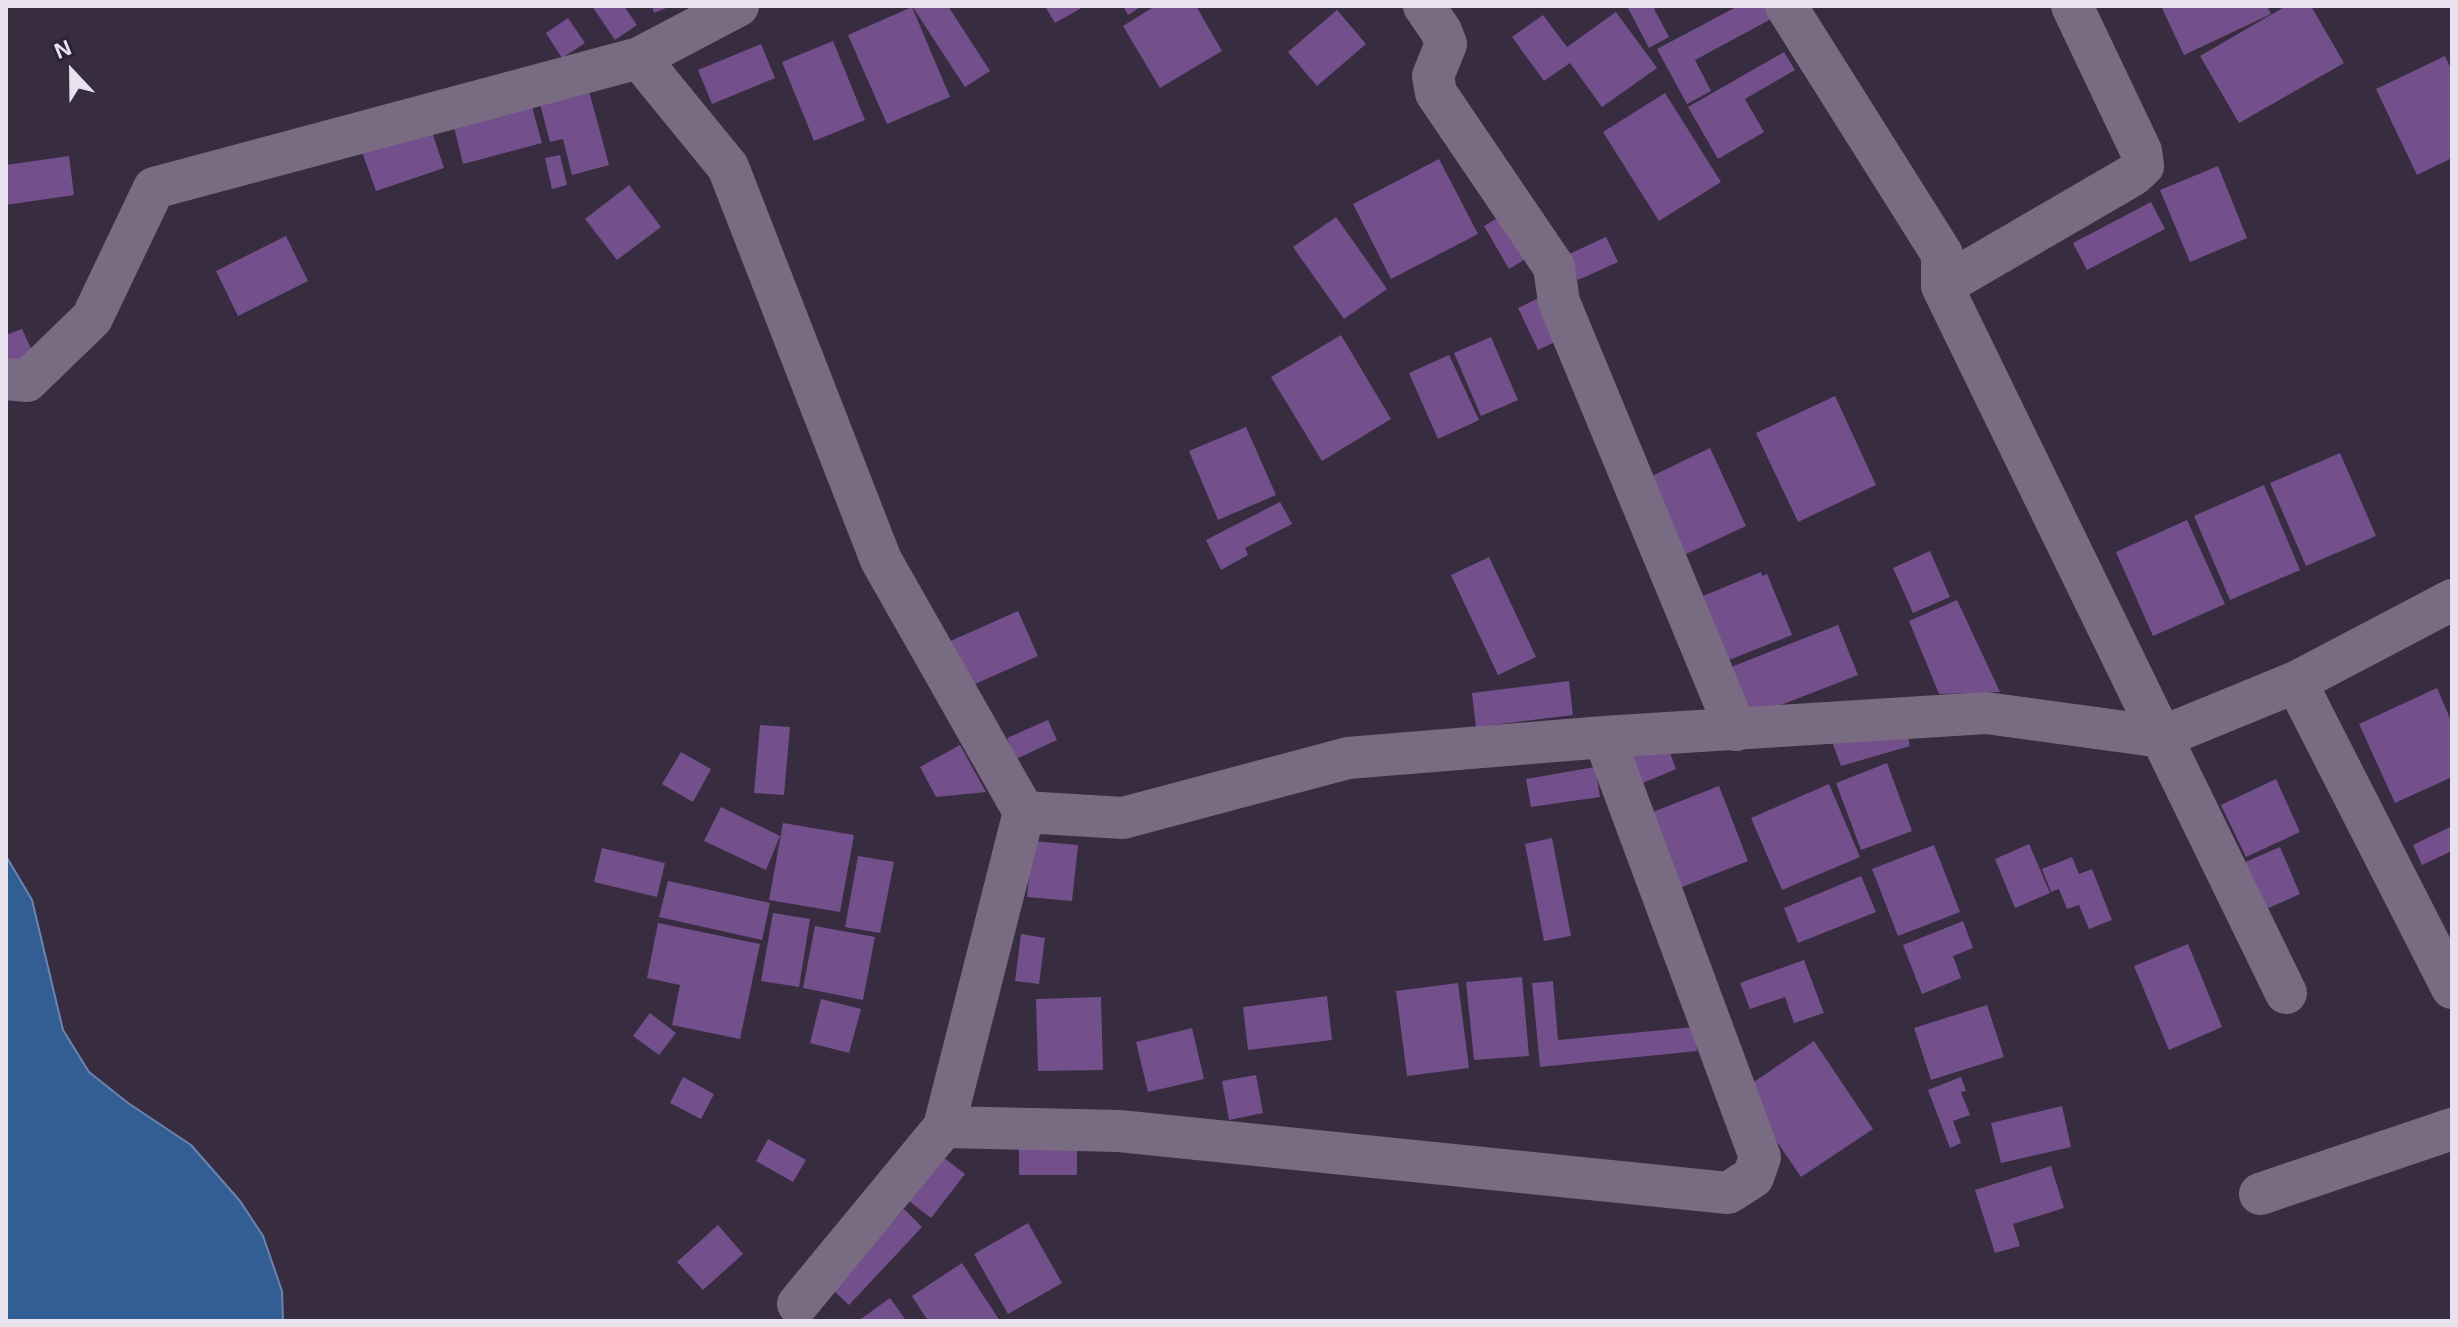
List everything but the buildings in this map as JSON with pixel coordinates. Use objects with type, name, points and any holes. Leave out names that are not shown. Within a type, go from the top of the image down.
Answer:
[{"type":"street","points":[[6,379],[27,381],[92,318],[154,188],[639,58],[738,6]]},
{"type":"street","points":[[1424,6],[1446,44],[1433,76],[1436,93],[1554,267],[1559,302],[1736,730]]},
{"type":"street","points":[[1786,6],[1942,254],[1942,286],[2286,993]]},
{"type":"street","points":[[1942,286],[2133,175],[2143,166],[2141,151],[2072,6]]},
{"type":"street","points":[[639,58],[728,167],[881,560],[1024,812],[944,1127],[798,1304]]},
{"type":"street","points":[[1024,812],[1123,818],[1348,758],[1604,737],[1986,713],[2162,737],[2296,682],[2452,600]]},
{"type":"street","points":[[2296,682],[2452,988]]},
{"type":"street","points":[[944,1127],[1119,1131],[1728,1193],[1753,1177],[1760,1157],[1604,737]]},
{"type":"street","points":[[2260,1194],[2452,1129]]},
{"type":"water","points":[[6,856],[32,900],[63,1030],[89,1072],[128,1103],[191,1145],[240,1201],[263,1236],[282,1291],[283,1321],[6,1321]]}]
